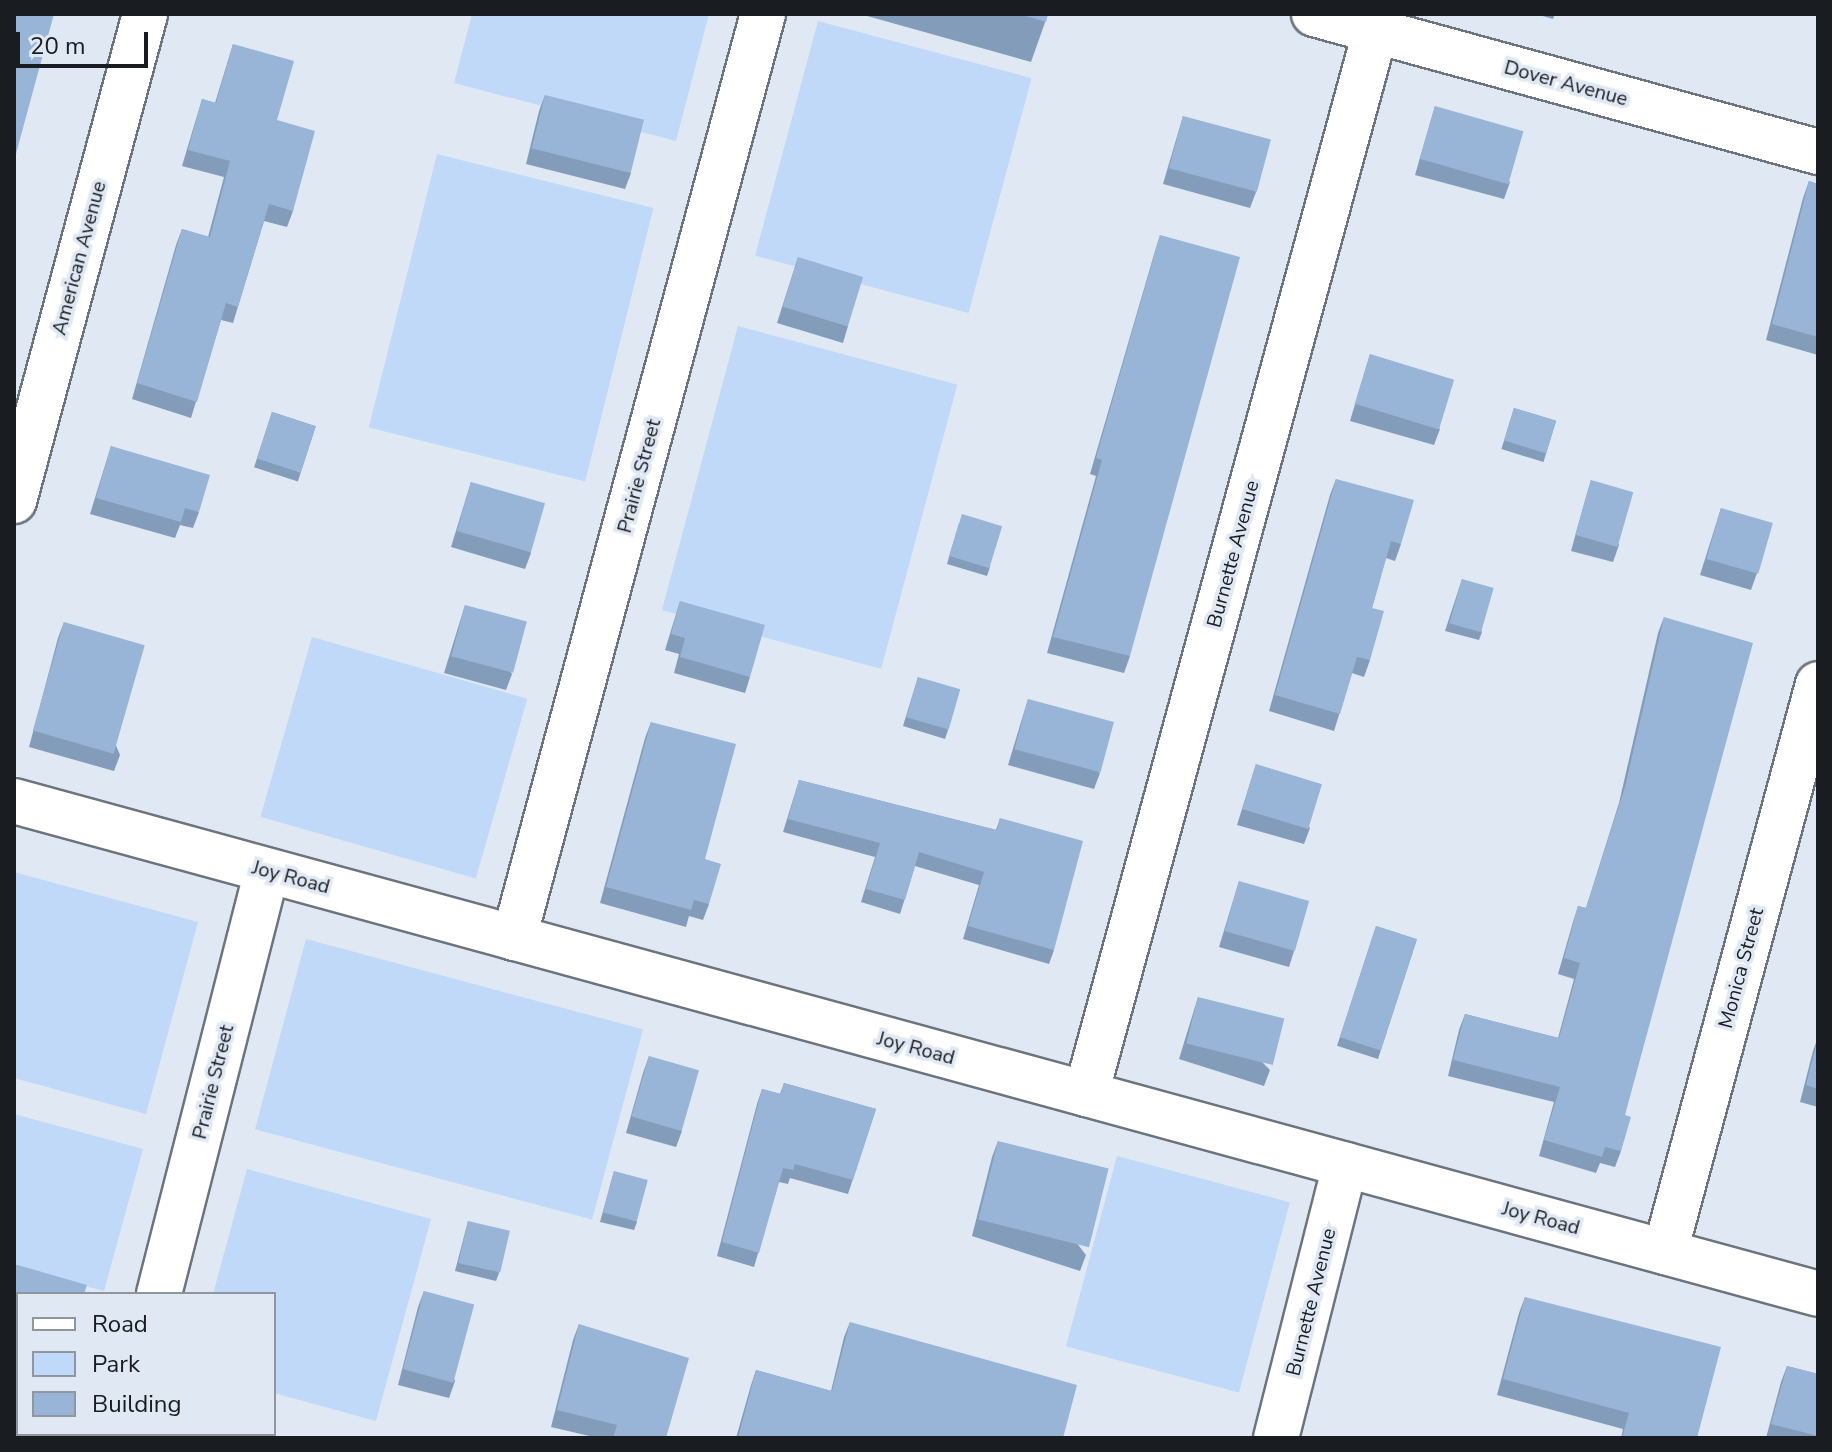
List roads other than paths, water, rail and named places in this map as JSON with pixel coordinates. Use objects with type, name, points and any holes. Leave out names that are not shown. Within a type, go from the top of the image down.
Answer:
[{"type":"street","name":"American Avenue","points":[[14,501],[145,14]]},
{"type":"street","name":"Prairie Street","points":[[514,938],[763,14]]},
{"type":"street","name":"Dover Avenue","points":[[1314,14],[1378,22],[1818,152]]},
{"type":"street","name":"Burnette Avenue","points":[[1086,1094],[1378,22]]},
{"type":"street","name":"Monica Street","points":[[1665,1252],[1818,684]]},
{"type":"street","name":"Joy Road","points":[[14,801],[1818,1294]]},
{"type":"street","name":"Prairie Street","points":[[160,1292],[267,871]]},
{"type":"street","name":"Burnette Avenue","points":[[1276,1438],[1345,1165]]}]
